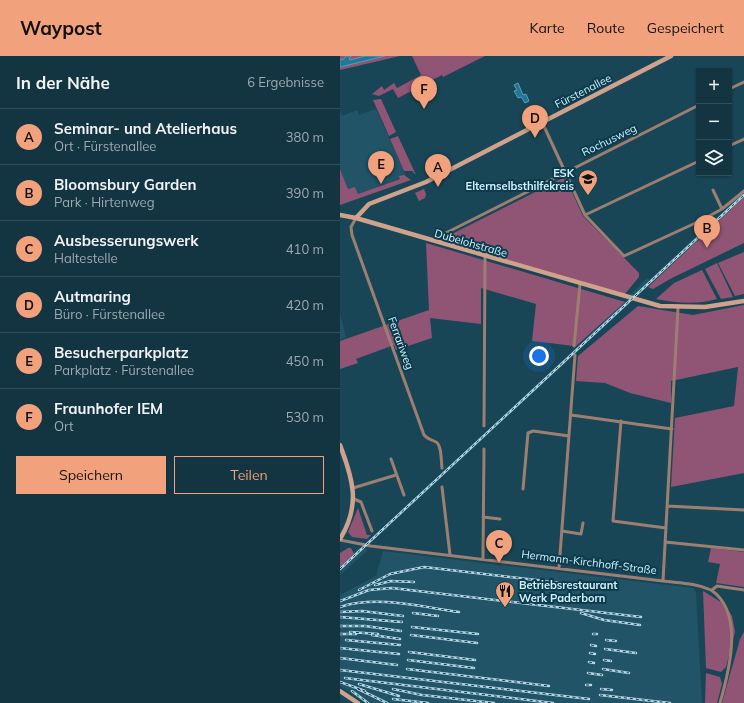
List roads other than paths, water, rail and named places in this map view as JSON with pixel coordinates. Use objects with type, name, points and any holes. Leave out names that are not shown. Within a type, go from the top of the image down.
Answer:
[{"type":"street","name":"Fürstenallee","points":[[356,218],[369,204],[422,184],[671,56]]},
{"type":"street","points":[[732,88],[744,82]]},
{"type":"street","name":"Rochusweg","points":[[431,241],[565,171],[696,106]]},
{"type":"street","points":[[542,122],[585,215],[624,256],[702,220],[722,209],[744,190]]},
{"type":"street","points":[[732,145],[744,139]]},
{"type":"street","points":[[585,215],[696,162]]},
{"type":"street","points":[[713,190],[722,209]]},
{"type":"street","name":"Dubelohstraße","points":[[340,215],[356,218],[654,305],[678,308],[705,308],[744,301]]},
{"type":"street","name":"Ferrariweg","points":[[356,218],[351,228],[352,235],[424,435],[427,439],[436,442],[439,446],[442,468]]},
{"type":"street","points":[[438,243],[442,235]]},
{"type":"street","points":[[484,426],[485,256]]},
{"type":"street","points":[[574,346],[580,284]]},
{"type":"street","points":[[663,580],[678,308]]},
{"type":"street","points":[[559,568],[575,355]]},
{"type":"street","points":[[571,415],[672,428]]},
{"type":"street","points":[[621,421],[613,521],[666,528]]},
{"type":"street","points":[[523,489],[528,433],[533,431],[569,436]]},
{"type":"street","points":[[340,445],[354,488],[354,499],[349,520],[340,540]]},
{"type":"street","points":[[483,559],[484,449]]},
{"type":"street","points":[[391,459],[404,495]]},
{"type":"street","points":[[354,488],[396,475]]},
{"type":"street","points":[[442,487],[450,555]]},
{"type":"street","points":[[354,499],[361,502],[372,531]]},
{"type":"street","points":[[667,506],[744,510]]},
{"type":"street","points":[[483,517],[500,519]]},
{"type":"street","points":[[562,531],[581,534],[582,523]]},
{"type":"street","name":"Hermann-Kirchhoff-Straße","points":[[340,540],[701,586],[712,590],[726,602],[734,614]]},
{"type":"street","points":[[665,542],[744,550]]},
{"type":"street","points":[[712,590],[717,586],[744,590]]},
{"type":"street","points":[[720,703],[736,644]]},
{"type":"street","points":[[340,691],[358,703]]},
{"type":"railway","points":[[340,569],[744,195]]},
{"type":"railway","points":[[359,590],[390,574],[424,567],[571,584]]},
{"type":"railway","points":[[375,585],[391,581],[414,582]]},
{"type":"railway","points":[[340,601],[369,590],[392,588],[641,617]]},
{"type":"railway","points":[[340,607],[369,602],[384,602],[459,612]]},
{"type":"railway","points":[[340,612],[362,611],[403,616]]},
{"type":"railway","points":[[413,613],[438,616]]},
{"type":"railway","points":[[581,613],[604,620],[640,625]]},
{"type":"railway","points":[[340,617],[402,622]]},
{"type":"railway","points":[[340,626],[365,626],[401,631]]},
{"type":"railway","points":[[412,627],[478,634]]},
{"type":"railway","points":[[350,632],[378,634]]},
{"type":"railway","points":[[340,634],[356,634]]},
{"type":"railway","points":[[372,635],[400,639]]},
{"type":"railway","points":[[411,635],[477,643]]},
{"type":"railway","points":[[346,640],[400,645]]},
{"type":"railway","points":[[606,640],[616,641]]},
{"type":"railway","points":[[591,645],[596,646]]},
{"type":"railway","points":[[340,648],[399,654]]},
{"type":"railway","points":[[605,649],[636,653]]},
{"type":"railway","points":[[409,652],[475,660]]},
{"type":"railway","points":[[590,653],[595,654]]},
{"type":"railway","points":[[340,658],[397,665]]},
{"type":"railway","points":[[408,660],[474,668]]},
{"type":"railway","points":[[604,660],[611,661]]},
{"type":"railway","points":[[589,662],[594,663]]},
{"type":"railway","points":[[407,669],[549,686]]},
{"type":"railway","points":[[603,669],[629,673]]},
{"type":"railway","points":[[340,670],[589,699]]},
{"type":"railway","points":[[588,673],[602,675]]},
{"type":"railway","points":[[345,678],[553,703]]},
{"type":"railway","points":[[340,682],[365,691]]},
{"type":"railway","points":[[359,684],[399,696]]},
{"type":"railway","points":[[586,685],[591,685]]},
{"type":"railway","points":[[358,689],[387,703]]},
{"type":"railway","points":[[393,689],[422,695],[494,703]]},
{"type":"railway","points":[[601,689],[612,690]]},
{"type":"railway","points":[[352,691],[368,703]]},
{"type":"railway","points":[[600,695],[670,703]]},
{"type":"railway","points":[[393,699],[428,703]]},
{"type":"place","name":"Fraunhofer IEM","points":[[424,109]]},
{"type":"place","name":"Autmaring","points":[[535,138]]},
{"type":"place","name":"Besucherparkplatz","points":[[381,184]]},
{"type":"place","name":"Seminar- und Atelierhaus","points":[[438,187]]},
{"type":"place","name":"ESK Elternselbsthilfekreis","points":[[588,196]]},
{"type":"place","name":"Bloomsbury Garden","points":[[707,248]]},
{"type":"place","name":"Ausbesserungswerk","points":[[499,563]]},
{"type":"place","name":"Betriebsrestaurant Werk Paderborn","points":[[505,608]]}]
